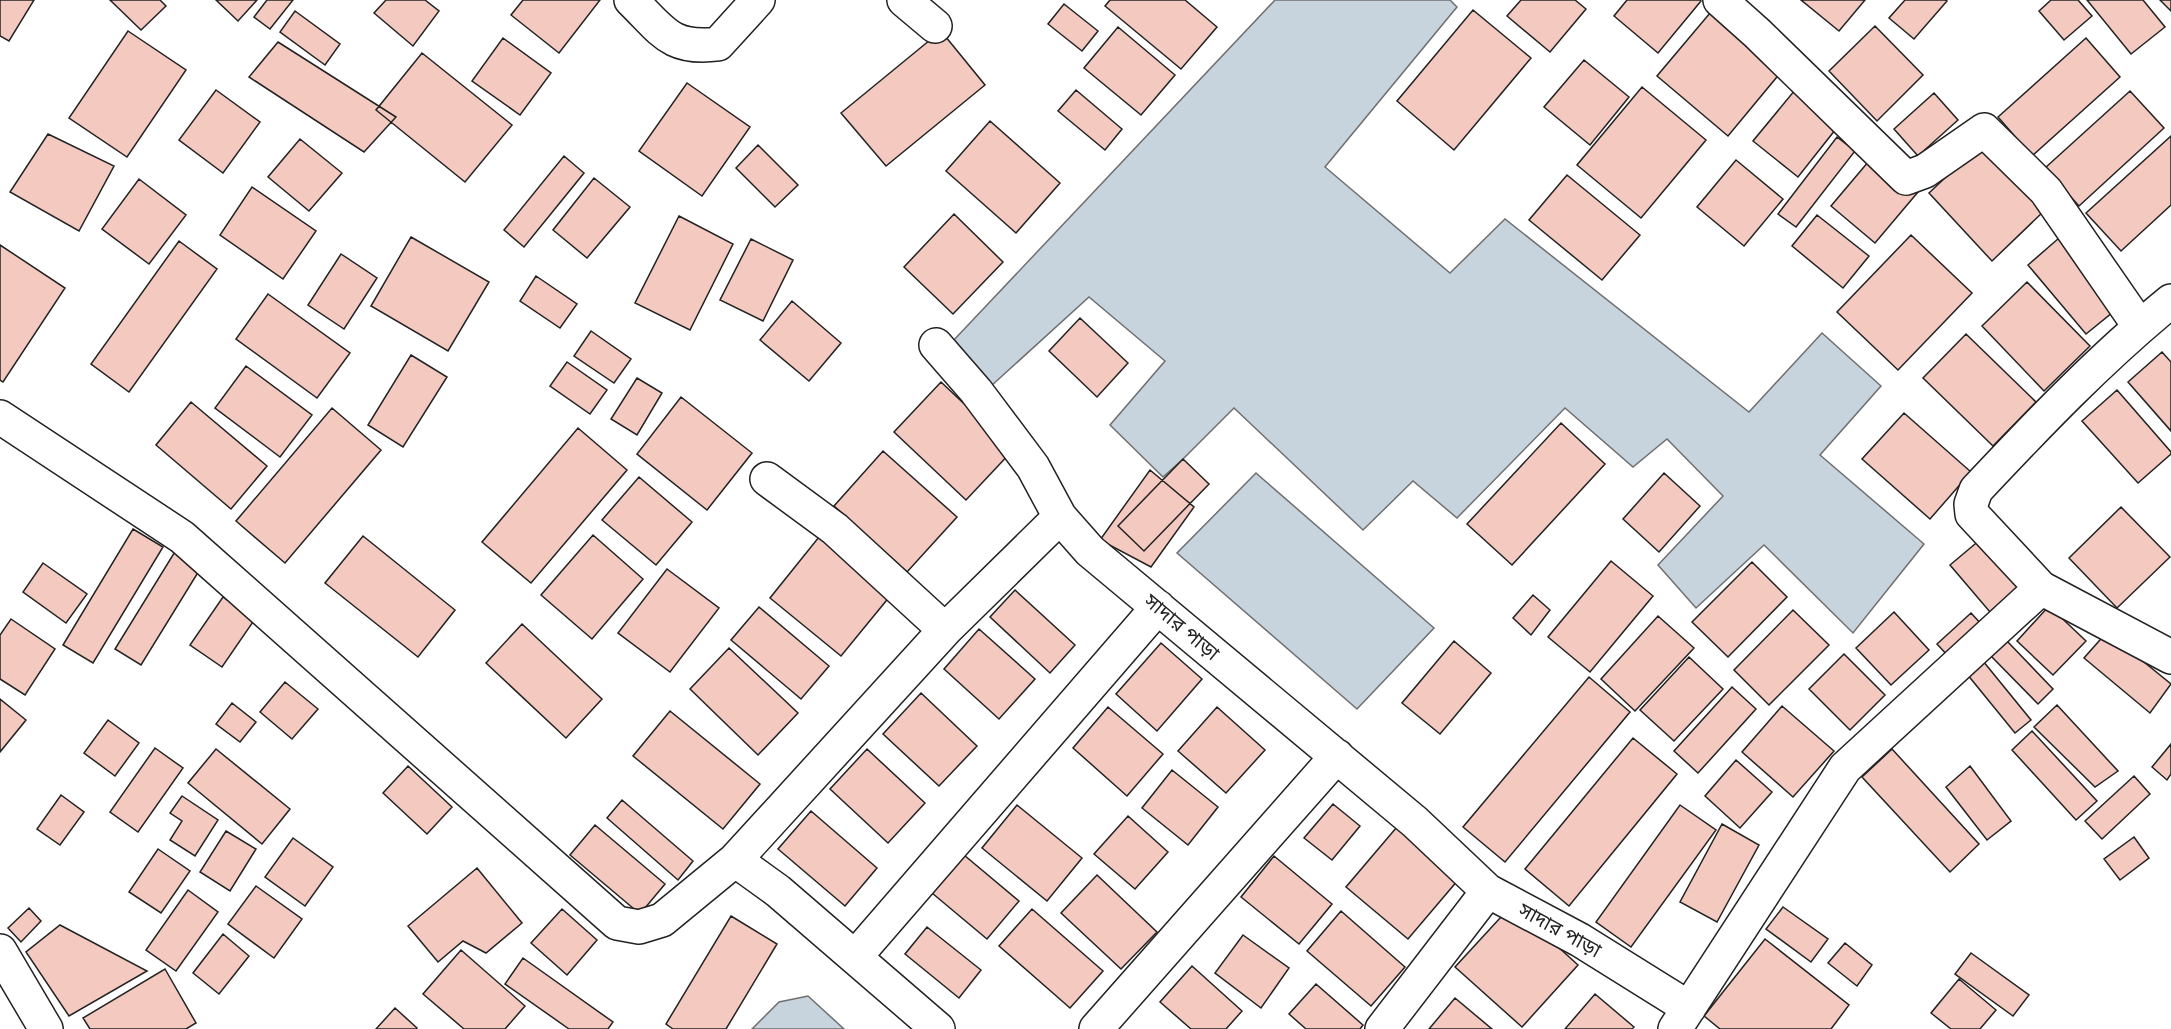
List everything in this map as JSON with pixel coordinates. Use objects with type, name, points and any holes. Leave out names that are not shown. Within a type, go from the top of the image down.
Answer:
[{"type":"street","points":[[631,0],[671,39],[697,46],[718,44],[758,0]]},
{"type":"street","points":[[904,0],[934,26]]},
{"type":"street","points":[[1719,0],[1757,33],[1906,178],[1925,171],[1984,130],[2046,191],[2140,327]]},
{"type":"street","points":[[2171,302],[2140,327],[2049,413],[1976,490],[1971,504],[1972,514],[2041,588],[2171,657]]},
{"type":"street","name":"সাদার পাড়া","points":[[936,345],[976,391],[1033,467],[1060,517],[1090,550],[1415,822],[1488,891],[1580,939],[1682,1018]]},
{"type":"street","points":[[0,417],[182,537],[617,922],[639,927],[662,920],[735,860],[945,630],[1060,517]]},
{"type":"street","points":[[767,478],[835,529],[945,630]]},
{"type":"street","points":[[1682,1018],[1845,768],[2041,588]]},
{"type":"street","points":[[855,957],[1158,607]]},
{"type":"street","points":[[1096,1029],[1337,756]]},
{"type":"street","points":[[735,860],[778,891],[938,1029]]},
{"type":"street","points":[[1382,1029],[1488,891]]},
{"type":"street","points":[[0,951],[46,1029]]},
{"type":"shaded area","points":[[1275,0],[1450,0],[1457,7],[1325,167],[1450,273],[1505,219],[1749,412],[1822,333],[1881,386],[1820,455],[1924,544],[1853,633],[1764,545],[1696,608],[1658,565],[1723,496],[1667,439],[1633,467],[1565,408],[1457,518],[1413,481],[1363,530],[1234,408],[1163,477],[1110,425],[1165,361],[1089,297],[990,387],[952,342]]},
{"type":"shaded area","points":[[1256,473],[1434,628],[1357,709],[1177,553]]},
{"type":"shaded area","points":[[808,996],[844,1029],[752,1029],[779,1002]]},
{"type":"building","points":[[0,0],[34,0],[9,41],[0,36]]},
{"type":"building","points":[[110,0],[160,0],[166,6],[141,30]]},
{"type":"building","points":[[216,0],[257,0],[238,21]]},
{"type":"building","points":[[267,0],[293,0],[270,29],[254,17]]},
{"type":"building","points":[[386,0],[425,0],[439,11],[413,46],[374,13]]},
{"type":"building","points":[[523,0],[600,0],[559,53],[511,15]]},
{"type":"building","points":[[1110,0],[1185,0],[1217,27],[1181,69],[1105,6]]},
{"type":"building","points":[[1521,0],[1575,0],[1586,9],[1550,52],[1507,16]]},
{"type":"building","points":[[1627,0],[1701,1],[1658,53],[1614,16]]},
{"type":"building","points":[[1801,0],[1865,0],[1839,31]]},
{"type":"building","points":[[1905,0],[1947,1],[1914,39],[1889,18]]},
{"type":"building","points":[[2051,0],[2078,0],[2092,16],[2064,40],[2039,11]]},
{"type":"building","points":[[2087,0],[2143,0],[2165,27],[2131,54]]},
{"type":"building","points":[[2160,0],[2171,0],[2171,11]]},
{"type":"building","points":[[1064,4],[1098,31],[1082,51],[1048,24]]},
{"type":"building","points":[[1473,10],[1531,58],[1454,150],[1397,101]]},
{"type":"building","points":[[295,11],[340,44],[325,65],[280,32]]},
{"type":"building","points":[[1710,13],[1781,72],[1728,136],[1657,76]]},
{"type":"building","points":[[1875,26],[1923,75],[1877,121],[1829,71]]},
{"type":"building","points":[[1118,27],[1175,75],[1141,115],[1084,68]]},
{"type":"building","points":[[128,31],[186,70],[127,157],[69,118]]},
{"type":"building","points":[[941,31],[985,85],[886,166],[841,113]]},
{"type":"building","points":[[503,38],[551,73],[520,115],[472,81]]},
{"type":"building","points":[[2086,38],[2120,77],[2032,156],[1998,117]]},
{"type":"building","points":[[278,42],[396,117],[364,152],[249,77]]},
{"type":"building","points":[[422,53],[512,125],[465,182],[376,110]]},
{"type":"building","points":[[1584,60],[1629,97],[1590,145],[1544,107]]},
{"type":"building","points":[[687,83],[750,127],[702,196],[639,151]]},
{"type":"building","points":[[1642,87],[1706,140],[1641,218],[1577,165]]},
{"type":"building","points":[[216,90],[260,122],[223,173],[179,140]]},
{"type":"building","points":[[1076,90],[1122,129],[1105,150],[1058,111]]},
{"type":"building","points":[[1795,90],[1839,125],[1798,177],[1753,141]]},
{"type":"building","points":[[2130,91],[2164,128],[2079,206],[2045,168]]},
{"type":"building","points":[[1934,93],[1958,120],[1918,156],[1894,129]]},
{"type":"building","points":[[990,121],[1060,183],[1016,233],[946,171]]},
{"type":"building","points":[[48,134],[114,166],[79,231],[10,192]]},
{"type":"building","points":[[2171,136],[2171,205],[2121,251],[2086,213]]},
{"type":"building","points":[[1837,137],[1855,151],[1796,227],[1778,214]]},
{"type":"building","points":[[300,139],[342,173],[309,211],[268,177]]},
{"type":"building","points":[[1981,144],[2044,211],[1992,261],[1929,193]]},
{"type":"building","points":[[758,145],[798,185],[775,207],[736,168]]},
{"type":"building","points":[[1874,155],[1918,192],[1875,243],[1831,206]]},
{"type":"building","points":[[564,156],[584,173],[524,247],[504,230]]},
{"type":"building","points":[[1736,160],[1783,199],[1744,246],[1697,207]]},
{"type":"building","points":[[1567,175],[1640,235],[1602,280],[1529,220]]},
{"type":"building","points":[[594,178],[630,207],[587,258],[553,230]]},
{"type":"building","points":[[139,179],[186,215],[149,264],[102,229]]},
{"type":"building","points":[[252,187],[316,231],[283,279],[220,235]]},
{"type":"building","points":[[954,214],[1003,262],[953,314],[904,267]]},
{"type":"building","points":[[1817,215],[1869,256],[1843,288],[1792,246]]},
{"type":"building","points":[[679,216],[733,244],[690,330],[635,303]]},
{"type":"building","points":[[1911,235],[1972,293],[1898,370],[1837,312]]},
{"type":"building","points":[[411,237],[489,282],[448,351],[371,306]]},
{"type":"building","points":[[2059,238],[2113,312],[2086,334],[2028,265]]},
{"type":"building","points":[[751,239],[793,260],[763,321],[720,300]]},
{"type":"building","points":[[179,241],[217,269],[129,392],[91,364]]},
{"type":"building","points":[[0,245],[65,288],[3,382],[0,380]]},
{"type":"building","points":[[341,254],[377,278],[344,329],[308,305]]},
{"type":"building","points":[[536,276],[577,304],[560,328],[520,301]]},
{"type":"building","points":[[2027,282],[2090,346],[2044,391],[1982,326]]},
{"type":"building","points":[[268,294],[350,353],[317,398],[236,339]]},
{"type":"building","points":[[792,301],[841,343],[809,381],[760,340]]},
{"type":"building","points":[[1080,318],[1128,363],[1097,397],[1049,351]]},
{"type":"building","points":[[591,331],[631,359],[614,383],[574,356]]},
{"type":"building","points":[[1966,334],[2036,402],[1993,446],[1923,378]]},
{"type":"building","points":[[2162,352],[2171,362],[2171,431],[2128,382]]},
{"type":"building","points":[[411,355],[447,377],[403,447],[368,425]]},
{"type":"building","points":[[567,362],[607,390],[590,414],[550,386]]},
{"type":"building","points":[[246,366],[312,415],[280,457],[215,408]]},
{"type":"building","points":[[637,378],[662,393],[637,435],[611,419]]},
{"type":"building","points":[[941,382],[1013,450],[966,500],[894,432]]},
{"type":"building","points":[[2117,390],[2171,452],[2138,483],[2082,421]]},
{"type":"building","points":[[681,397],[752,453],[707,510],[637,454]]},
{"type":"building","points":[[191,402],[267,466],[231,509],[156,445]]},
{"type":"building","points":[[332,408],[381,450],[285,563],[236,521]]},
{"type":"building","points":[[1904,413],[1971,472],[1930,519],[1862,459]]},
{"type":"building","points":[[1561,423],[1605,464],[1512,565],[1467,524]]},
{"type":"building","points":[[578,428],[627,470],[531,583],[482,542]]},
{"type":"building","points":[[883,451],[957,517],[907,572],[834,506]]},
{"type":"building","points":[[1183,459],[1209,484],[1144,551],[1118,526]]},
{"type":"building","points":[[1150,470],[1194,507],[1151,567],[1100,540]]},
{"type":"building","points":[[1664,473],[1700,506],[1659,552],[1623,519]]},
{"type":"building","points":[[639,477],[692,522],[656,565],[602,520]]},
{"type":"building","points":[[2121,507],[2170,557],[2117,608],[2069,558]]},
{"type":"building","points":[[133,529],[163,547],[93,663],[63,645]]},
{"type":"building","points":[[823,532],[895,590],[841,656],[770,598]]},
{"type":"building","points":[[593,535],[643,579],[592,639],[541,595]]},
{"type":"building","points":[[363,536],[455,610],[418,657],[325,583]]},
{"type":"building","points":[[1981,539],[2021,586],[1990,612],[1950,565]]},
{"type":"building","points":[[176,550],[202,566],[141,665],[115,649]]},
{"type":"building","points":[[1611,561],[1653,596],[1590,672],[1548,637]]},
{"type":"building","points":[[1752,562],[1787,597],[1728,657],[1692,622]]},
{"type":"building","points":[[43,563],[87,594],[66,623],[23,592]]},
{"type":"building","points":[[667,569],[719,608],[670,672],[618,633]]},
{"type":"building","points":[[1015,590],[1075,645],[1050,673],[990,617]]},
{"type":"building","points":[[1533,595],[1550,610],[1531,635],[1513,618]]},
{"type":"building","points":[[223,597],[255,619],[222,667],[190,645]]},
{"type":"building","points":[[2049,606],[2086,641],[2053,675],[2017,641]]},
{"type":"building","points":[[759,607],[829,666],[801,699],[731,640]]},
{"type":"building","points":[[1793,610],[1829,645],[1769,705],[1734,670]]},
{"type":"building","points":[[1894,612],[1929,650],[1891,685],[1856,648]]},
{"type":"building","points":[[1971,613],[1983,626],[1949,657],[1937,644]]},
{"type":"building","points":[[1658,616],[1694,648],[1635,711],[1601,679]]},
{"type":"building","points":[[11,619],[55,649],[25,695],[0,679],[0,635]]},
{"type":"building","points":[[522,624],[602,699],[566,738],[486,663]]},
{"type":"building","points":[[979,629],[1035,679],[999,719],[944,669]]},
{"type":"building","points":[[2107,632],[2171,684],[2150,713],[2084,658]]},
{"type":"building","points":[[2006,640],[2053,689],[2038,704],[1990,655]]},
{"type":"building","points":[[1454,641],[1491,673],[1440,734],[1402,703]]},
{"type":"building","points":[[1161,643],[1202,679],[1157,731],[1116,694]]},
{"type":"building","points":[[729,648],[798,713],[758,755],[690,689]]},
{"type":"building","points":[[1844,654],[1885,695],[1850,730],[1809,689]]},
{"type":"building","points":[[1689,657],[1723,689],[1674,741],[1640,710]]},
{"type":"building","points":[[1983,661],[2031,720],[2015,733],[1967,674]]},
{"type":"building","points":[[1589,677],[1630,712],[1505,862],[1463,827]]},
{"type":"building","points":[[285,682],[318,709],[292,739],[260,712]]},
{"type":"building","points":[[1732,687],[1756,709],[1698,773],[1674,751]]},
{"type":"building","points":[[921,693],[977,746],[939,786],[883,734]]},
{"type":"building","points":[[0,699],[26,720],[0,752]]},
{"type":"building","points":[[232,703],[256,722],[240,742],[216,724]]},
{"type":"building","points":[[2057,705],[2118,771],[2095,787],[2034,727]]},
{"type":"building","points":[[1782,706],[1834,751],[1793,797],[1742,752]]},
{"type":"building","points":[[1108,707],[1163,754],[1127,796],[1073,748]]},
{"type":"building","points":[[1217,707],[1265,750],[1226,793],[1178,751]]},
{"type":"building","points":[[670,711],[760,784],[723,829],[633,756]]},
{"type":"building","points":[[108,720],[139,743],[115,776],[84,753]]},
{"type":"building","points":[[2032,731],[2097,801],[2076,820],[2012,750]]},
{"type":"building","points":[[1633,738],[1677,774],[1569,906],[1525,869]]},
{"type":"building","points":[[2171,744],[2171,774],[2167,780],[2152,767]]},
{"type":"building","points":[[155,748],[183,768],[138,832],[110,812]]},
{"type":"building","points":[[216,749],[290,809],[262,844],[188,783]]},
{"type":"building","points":[[867,749],[925,803],[888,843],[830,789]]},
{"type":"building","points":[[1892,749],[1979,844],[1950,872],[1862,777]]},
{"type":"building","points":[[1736,760],[1772,792],[1740,828],[1705,796]]},
{"type":"building","points":[[408,766],[452,807],[427,834],[383,793]]},
{"type":"building","points":[[1970,766],[2011,821],[1987,840],[1946,787]]},
{"type":"building","points":[[1172,770],[1218,807],[1188,845],[1142,808]]},
{"type":"building","points":[[2134,776],[2150,794],[2102,839],[2085,821]]},
{"type":"building","points":[[61,795],[84,812],[60,845],[37,829]]},
{"type":"building","points":[[182,796],[218,820],[195,856],[170,840],[182,821],[170,813]]},
{"type":"building","points":[[622,800],[693,861],[678,880],[607,818]]},
{"type":"building","points":[[1333,804],[1360,826],[1332,860],[1304,838]]},
{"type":"building","points":[[1017,805],[1082,858],[1047,901],[982,848]]},
{"type":"building","points":[[1680,805],[1716,830],[1631,947],[1596,922]]},
{"type":"building","points":[[811,811],[877,868],[845,906],[778,849]]},
{"type":"building","points":[[1128,816],[1168,852],[1135,889],[1094,854]]},
{"type":"building","points":[[1402,821],[1464,873],[1408,939],[1346,887]]},
{"type":"building","points":[[1722,824],[1759,845],[1717,922],[1680,902]]},
{"type":"building","points":[[595,825],[665,884],[640,914],[570,855]]},
{"type":"building","points":[[226,831],[256,849],[230,891],[200,872]]},
{"type":"building","points":[[2134,837],[2149,858],[2120,880],[2104,859]]},
{"type":"building","points":[[293,838],[333,867],[305,906],[265,877]]},
{"type":"building","points":[[158,849],[190,871],[161,913],[129,892]]},
{"type":"building","points":[[964,855],[1019,901],[987,939],[932,893]]},
{"type":"building","points":[[1274,856],[1332,904],[1299,944],[1241,897]]},
{"type":"building","points":[[477,868],[522,923],[486,953],[463,941],[438,962],[408,926]]},
{"type":"building","points":[[1097,875],[1157,932],[1121,969],[1061,913]]},
{"type":"building","points":[[256,886],[302,919],[274,958],[228,924]]},
{"type":"building","points":[[188,890],[218,912],[176,971],[146,950]]},
{"type":"building","points":[[1512,905],[1578,965],[1522,1027],[1455,967]]},
{"type":"building","points":[[1783,907],[1828,939],[1811,962],[1766,929]]},
{"type":"building","points":[[29,908],[41,921],[21,942],[8,928]]},
{"type":"building","points":[[562,909],[597,940],[567,975],[531,943]]},
{"type":"building","points":[[1032,909],[1103,971],[1070,1008],[999,946]]},
{"type":"building","points":[[1341,911],[1405,967],[1371,1006],[1307,951]]},
{"type":"building","points":[[731,916],[777,944],[726,1029],[673,1029],[666,1024]]},
{"type":"building","points":[[60,925],[147,971],[69,1016],[26,952]]},
{"type":"building","points":[[927,927],[981,970],[959,998],[905,954]]},
{"type":"building","points":[[223,934],[249,956],[219,994],[193,973]]},
{"type":"building","points":[[1243,935],[1289,968],[1261,1008],[1215,973]]},
{"type":"building","points":[[1765,939],[1849,1005],[1831,1029],[1720,1029],[1704,1016]]},
{"type":"building","points":[[1845,943],[1872,965],[1857,986],[1828,963]]},
{"type":"building","points":[[461,950],[525,1006],[505,1029],[464,1029],[423,994]]},
{"type":"building","points":[[1971,953],[2029,995],[2013,1016],[1955,974]]},
{"type":"building","points":[[523,958],[613,1022],[608,1029],[569,1029],[505,984]]},
{"type":"building","points":[[1192,966],[1242,1011],[1226,1029],[1191,1029],[1160,1002]]},
{"type":"building","points":[[165,969],[196,1023],[186,1029],[90,1029],[83,1018]]},
{"type":"building","points":[[1959,979],[1996,1010],[1980,1029],[1951,1029],[1931,1013]]},
{"type":"building","points":[[1316,984],[1363,1025],[1360,1029],[1306,1029],[1289,1014]]},
{"type":"building","points":[[1595,994],[1634,1027],[1632,1029],[1565,1029]]},
{"type":"building","points":[[1455,998],[1492,1029],[1429,1029]]},
{"type":"building","points":[[395,1008],[417,1028],[376,1029]]}]
